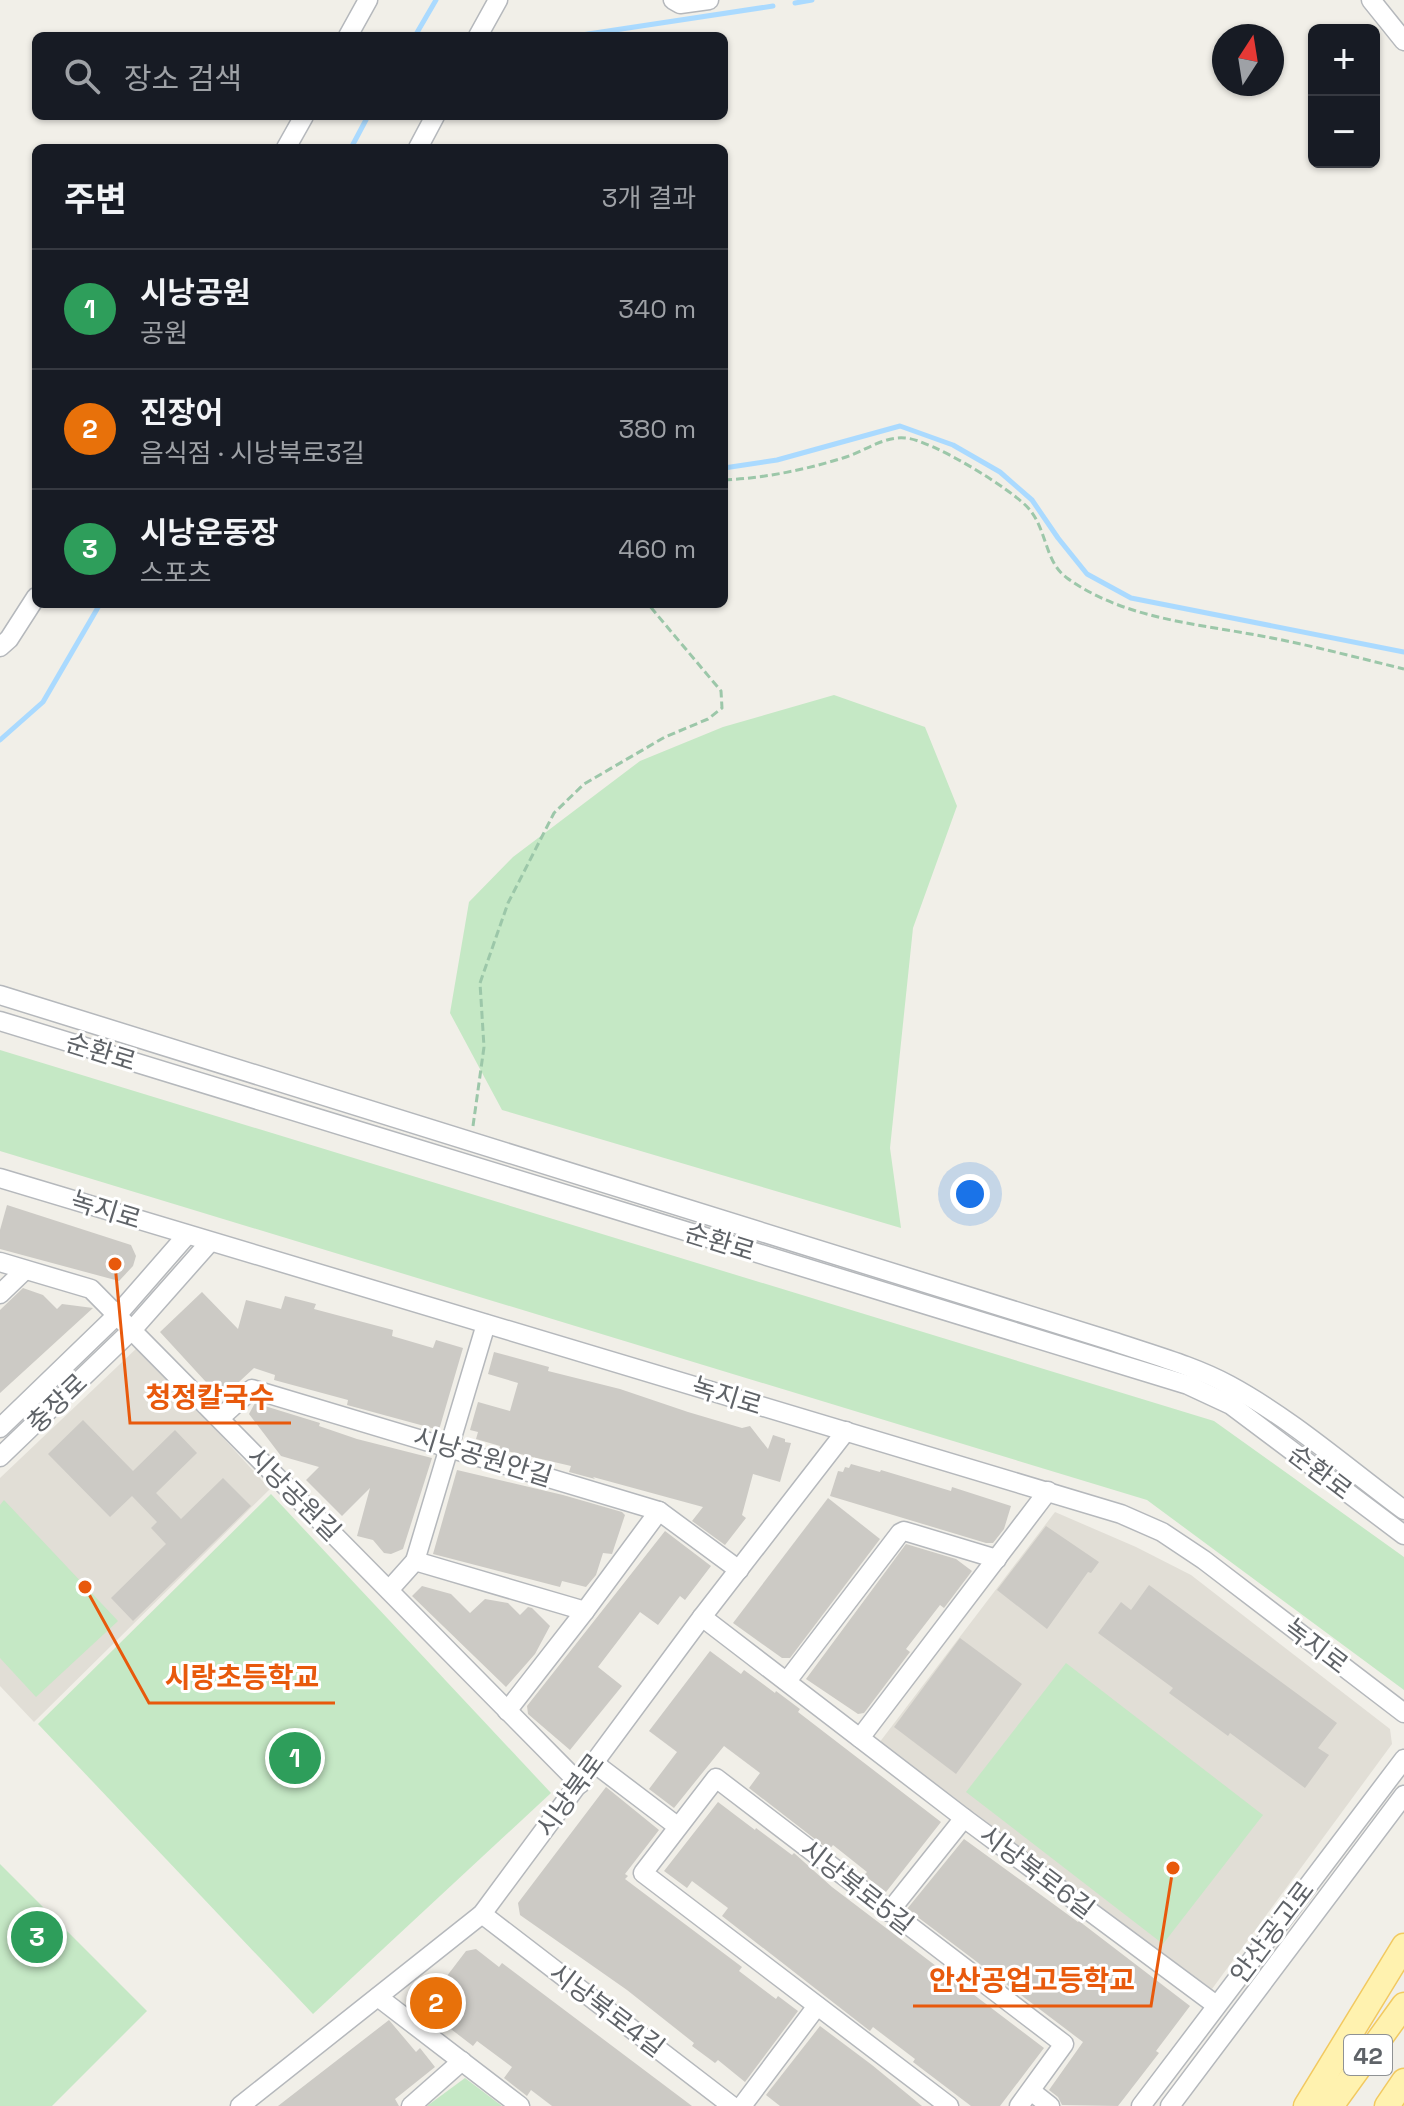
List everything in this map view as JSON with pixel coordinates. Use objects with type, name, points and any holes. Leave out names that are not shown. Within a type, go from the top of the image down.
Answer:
[{"type":"main road","points":[[1306,2106],[1404,1946]]},
{"type":"main road","name":"42","points":[[1331,2106],[1404,2005]]},
{"type":"main road","name":"42","points":[[1387,2106],[1404,2081]]},
{"type":"street","points":[[350,32],[368,0]]},
{"type":"street","points":[[480,32],[498,0]]},
{"type":"street","points":[[673,0],[680,4],[709,0]]},
{"type":"street","points":[[1371,0],[1404,41]]},
{"type":"street","points":[[288,144],[302,120]]},
{"type":"street","points":[[420,144],[433,120]]},
{"type":"street","points":[[0,647],[9,639],[32,603]]},
{"type":"street","name":"순환로","points":[[0,995],[1175,1362],[1228,1385],[1284,1420],[1404,1510]]},
{"type":"street","name":"순환로","points":[[0,1021],[1188,1385],[1231,1405],[1404,1535]]},
{"type":"street","name":"녹지로","points":[[0,1178],[1121,1514],[1162,1532],[1204,1560],[1404,1713]]},
{"type":"street","name":"충장로","points":[[0,1428],[118,1314],[187,1235]]},
{"type":"street","name":"충장로","points":[[0,1457],[133,1329],[210,1242]]},
{"type":"street","name":"시낭공원길","points":[[0,1262],[91,1289],[580,1784]]},
{"type":"street","points":[[0,1294],[25,1270]]},
{"type":"street","points":[[389,1590],[415,1561],[486,1324]]},
{"type":"street","name":"시낭공원안길","points":[[220,1418],[252,1389],[449,1446],[659,1511],[739,1570]]},
{"type":"street","name":"시낭북로","points":[[250,2103],[482,1914],[702,1617],[846,1431]]},
{"type":"street","points":[[860,1738],[1048,1491]]},
{"type":"street","points":[[507,1711],[659,1511]]},
{"type":"street","points":[[787,1681],[900,1533],[904,1531],[997,1559]]},
{"type":"street","points":[[415,1561],[585,1611]]},
{"type":"street","name":"시낭북로6길","points":[[702,1617],[964,1818],[1216,2005]]},
{"type":"street","name":"안산공고로","points":[[1141,2106],[1404,1759]]},
{"type":"street","points":[[594,1763],[677,1826]]},
{"type":"street","name":"시낭북로5길","points":[[949,2106],[643,1873],[716,1778],[1064,2044],[1019,2106]]},
{"type":"street","name":"안산공고로","points":[[1170,2106],[1404,1795]]},
{"type":"street","points":[[889,1912],[964,1818]]},
{"type":"street","name":"시낭북로4길","points":[[482,1914],[732,2106]]},
{"type":"street","points":[[378,1997],[520,2106]]},
{"type":"street","points":[[742,2106],[817,2006]]},
{"type":"street","points":[[411,2106],[462,2061]]},
{"type":"street","points":[[1031,2091],[1050,2106]]},
{"type":"path","points":[[728,480],[796,471],[847,457],[890,439],[908,438],[956,458],[1013,496],[1031,510],[1054,567],[1069,579],[1133,611],[1404,669]]},
{"type":"path","points":[[468,1141],[476,1118],[484,1047],[480,983],[508,903],[554,813],[584,784],[665,737],[708,719],[722,708],[721,691],[651,608]]},
{"type":"shaded area","points":[[139,1346],[270,1489],[34,1722],[0,1686],[0,1478]]},
{"type":"shaded area","points":[[1055,1512],[1191,1575],[1390,1729],[1392,1744],[1212,1989],[876,1747]]},
{"type":"green space","points":[[834,695],[925,727],[957,806],[913,928],[890,1148],[901,1228],[502,1110],[450,1013],[469,902],[513,857],[640,761],[723,727]]},
{"type":"green space","points":[[0,1050],[1214,1421],[1404,1557],[1404,1690],[1147,1500],[0,1151]]},
{"type":"green space","points":[[271,1494],[551,1793],[313,2014],[38,1724]]},
{"type":"green space","points":[[4,1500],[118,1621],[36,1697],[0,1658],[0,1505]]},
{"type":"green space","points":[[1066,1663],[1263,1815],[1163,1944],[966,1792]]},
{"type":"green space","points":[[0,1864],[147,2011],[52,2106],[0,2106]]},
{"type":"green space","points":[[465,2078],[502,2106],[427,2106]]},
{"type":"building","points":[[7,1205],[131,1245],[136,1256],[133,1266],[119,1281],[0,1249],[0,1230]]},
{"type":"building","points":[[23,1288],[43,1295],[57,1309],[62,1304],[93,1308],[0,1393],[0,1310]]},
{"type":"building","points":[[202,1292],[238,1329],[246,1300],[281,1309],[285,1296],[316,1304],[314,1309],[393,1330],[392,1336],[433,1348],[436,1340],[463,1348],[439,1430],[347,1405],[348,1400],[274,1380],[275,1375],[254,1368],[226,1394],[217,1394],[160,1332]]},
{"type":"building","points":[[494,1352],[742,1428],[750,1426],[768,1449],[773,1435],[785,1439],[785,1442],[791,1443],[780,1482],[753,1474],[742,1515],[746,1518],[725,1545],[692,1521],[703,1507],[569,1472],[571,1466],[499,1449],[500,1446],[476,1439],[478,1432],[470,1430],[478,1402],[510,1411],[518,1383],[488,1374]]},
{"type":"building","points":[[255,1403],[320,1423],[319,1426],[357,1439],[432,1458],[403,1549],[391,1554],[384,1553],[373,1540],[357,1536],[370,1488],[342,1516],[306,1480],[319,1467],[281,1456],[249,1414]]},
{"type":"building","points":[[83,1420],[133,1471],[175,1430],[197,1453],[156,1493],[181,1519],[223,1478],[251,1506],[133,1621],[111,1598],[166,1544],[151,1528],[157,1522],[132,1496],[110,1517],[48,1454]]},
{"type":"building","points":[[851,1464],[951,1491],[952,1487],[1011,1506],[1004,1529],[993,1543],[986,1543],[830,1496],[838,1471],[843,1472]]},
{"type":"building","points":[[457,1470],[622,1512],[625,1515],[612,1554],[603,1553],[596,1575],[586,1587],[562,1581],[560,1587],[433,1554]]},
{"type":"building","points":[[828,1498],[880,1539],[790,1658],[782,1658],[733,1623]]},
{"type":"building","points":[[1046,1526],[1099,1562],[1091,1573],[1088,1572],[1047,1629],[997,1590]]},
{"type":"building","points":[[665,1531],[711,1566],[685,1600],[680,1596],[658,1625],[640,1612],[598,1667],[622,1686],[570,1750],[528,1714],[527,1706]]},
{"type":"building","points":[[906,1544],[956,1559],[972,1571],[944,1608],[940,1605],[906,1649],[910,1652],[864,1713],[858,1714],[806,1679]]},
{"type":"building","points":[[1149,1585],[1337,1723],[1318,1748],[1329,1755],[1305,1788],[1169,1693],[1173,1688],[1098,1633],[1121,1602],[1131,1610]]},
{"type":"building","points":[[422,1586],[451,1594],[470,1613],[485,1599],[508,1603],[520,1615],[528,1607],[532,1608],[550,1626],[535,1654],[506,1687],[412,1596]]},
{"type":"building","points":[[960,1638],[1022,1684],[956,1774],[894,1727]]},
{"type":"building","points":[[710,1651],[741,1674],[744,1670],[776,1691],[800,1709],[798,1712],[941,1822],[886,1892],[833,1845],[829,1850],[749,1788],[760,1773],[724,1746],[674,1808],[649,1789],[677,1752],[649,1731]]},
{"type":"building","points":[[606,1787],[659,1830],[625,1874],[628,1876],[625,1879],[742,1967],[739,1971],[776,1999],[778,1996],[798,2011],[745,2082],[718,2060],[715,2063],[692,2046],[694,2043],[627,1990],[520,1915],[518,1903]]},
{"type":"building","points":[[718,1802],[792,1855],[794,1853],[832,1887],[1044,2048],[1000,2106],[971,2106],[913,2062],[915,2059],[873,2027],[870,2031],[722,1916],[728,1908],[692,1881],[687,1888],[664,1871]]},
{"type":"building","points":[[964,1839],[1190,2006],[1118,2106],[1062,2105],[1049,2090],[1083,2042],[907,1909]]},
{"type":"building","points":[[476,1949],[499,1967],[502,1963],[692,2106],[552,2106],[531,2090],[527,2096],[504,2078],[512,2067],[477,2041],[473,2046],[443,2023],[440,2027],[413,2007],[434,1980],[440,1985],[466,1951]]},
{"type":"building","points":[[389,2020],[416,2052],[420,2048],[435,2067],[395,2099],[399,2106],[278,2106]]},
{"type":"building","points":[[820,2026],[922,2106],[780,2106],[766,2095]]},
{"type":"waterway","points":[[417,32],[436,0]]},
{"type":"waterway","points":[[795,3],[812,0]]},
{"type":"waterway","points":[[601,32],[773,6]]},
{"type":"waterway","points":[[353,144],[366,120]]},
{"type":"waterway","points":[[728,467],[777,460],[900,426],[953,445],[1000,472],[1032,500],[1087,574],[1131,598],[1404,652]]},
{"type":"waterway","points":[[0,740],[43,702],[98,608]]},
{"type":"place","name":"청정칼국수","points":[[115,1264]]},
{"type":"place","name":"시랑초등학교","points":[[85,1587]]},
{"type":"place","name":"시낭공원","points":[[295,1758]]},
{"type":"place","name":"안산공업고등학교","points":[[1173,1868]]},
{"type":"place","name":"시낭운동장","points":[[37,1937]]},
{"type":"place","name":"진장어","points":[[436,2003]]}]
